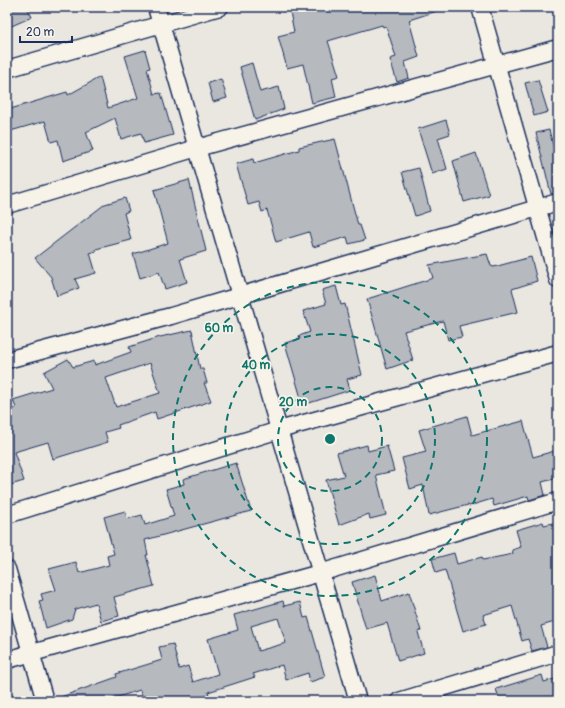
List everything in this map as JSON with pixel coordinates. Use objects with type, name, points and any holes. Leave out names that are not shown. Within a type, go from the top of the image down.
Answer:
[{"type":"street","points":[[156,7],[358,701]]},
{"type":"street","points":[[7,69],[220,7]]},
{"type":"street","points":[[480,7],[558,280]]},
{"type":"street","points":[[7,205],[197,148],[558,48]]},
{"type":"street","points":[[7,360],[171,316],[558,202]]},
{"type":"street","points":[[7,515],[279,430],[558,353]]},
{"type":"street","points":[[7,660],[320,573],[558,501]]},
{"type":"street","points":[[7,569],[45,701]]},
{"type":"street","points":[[399,701],[558,653]]},
{"type":"building","points":[[7,7],[27,7],[32,17],[7,28]]},
{"type":"building","points":[[289,7],[305,7],[307,13],[330,7],[439,7],[440,10],[409,20],[419,57],[405,62],[409,78],[397,82],[390,59],[396,57],[386,26],[383,27],[382,25],[328,41],[339,76],[332,78],[336,97],[312,103],[303,64],[287,68],[278,36],[294,32]]},
{"type":"building","points":[[145,50],[150,68],[147,69],[154,94],[161,93],[173,135],[144,143],[141,133],[121,139],[115,118],[86,132],[93,151],[63,161],[58,140],[51,142],[45,121],[7,132],[7,110],[67,92],[68,95],[100,77],[108,108],[138,98],[125,56]]},
{"type":"building","points":[[252,63],[260,92],[279,87],[284,109],[255,120],[240,67]]},
{"type":"building","points":[[221,79],[227,98],[213,102],[208,83]]},
{"type":"building","points":[[538,80],[548,112],[534,116],[525,83]]},
{"type":"building","points":[[446,120],[450,134],[438,138],[447,169],[432,174],[418,129]]},
{"type":"building","points":[[549,130],[553,145],[558,144],[558,193],[551,194],[536,133]]},
{"type":"building","points":[[335,139],[358,225],[360,225],[365,240],[349,244],[347,237],[313,247],[309,232],[276,242],[267,210],[262,212],[259,202],[248,205],[236,164],[253,159],[254,163],[299,150],[299,147]]},
{"type":"building","points":[[476,153],[489,195],[464,202],[453,161]]},
{"type":"building","points":[[419,168],[430,211],[415,216],[402,172]]},
{"type":"building","points":[[189,180],[206,251],[180,259],[187,282],[165,289],[159,272],[140,278],[133,254],[168,243],[154,190]]},
{"type":"building","points":[[125,198],[129,211],[124,213],[131,240],[96,249],[97,251],[90,253],[96,273],[75,279],[79,288],[57,296],[51,277],[35,258],[105,204]]},
{"type":"building","points":[[487,254],[491,266],[494,267],[531,257],[537,281],[512,289],[518,312],[459,326],[462,337],[448,340],[443,321],[404,331],[413,360],[387,369],[367,299],[433,278],[429,265]]},
{"type":"building","points":[[336,286],[341,305],[345,304],[362,375],[347,379],[350,390],[303,405],[285,343],[300,339],[299,336],[310,332],[303,311],[326,304],[322,290]]},
{"type":"building","points":[[192,330],[200,369],[203,369],[207,383],[204,383],[211,401],[157,419],[155,412],[118,425],[119,428],[105,432],[108,442],[53,459],[48,442],[14,452],[24,481],[7,486],[7,438],[9,438],[7,431],[7,411],[16,408],[13,400],[52,388],[44,372],[68,359],[73,367],[94,361],[95,365],[131,352],[129,347],[160,337]],"holes":[[[150,363],[160,393],[116,407],[106,378]]]},
{"type":"building","points":[[467,416],[472,435],[523,421],[533,457],[558,450],[558,478],[542,482],[545,495],[529,500],[528,496],[494,506],[492,499],[429,515],[423,485],[410,489],[402,458],[426,452],[419,430]]},
{"type":"building","points":[[367,445],[368,451],[387,446],[394,471],[376,475],[386,515],[370,519],[369,514],[339,525],[326,480],[344,476],[337,453]]},
{"type":"building","points":[[236,463],[251,511],[145,540],[148,555],[146,555],[154,586],[114,597],[119,616],[101,621],[96,603],[75,609],[72,619],[46,628],[39,601],[43,600],[41,594],[56,590],[49,569],[76,562],[79,573],[109,565],[107,556],[114,554],[104,517],[125,511],[127,519],[142,515],[145,525],[174,516],[166,489],[184,484],[183,479]]},
{"type":"building","points":[[543,522],[544,525],[558,522],[558,621],[541,626],[547,647],[532,651],[528,639],[522,641],[512,606],[483,615],[486,624],[463,631],[445,570],[436,573],[432,559],[454,553],[457,564],[482,557],[483,560],[513,554],[512,550],[521,547],[516,530]]},
{"type":"building","points":[[375,575],[382,601],[409,592],[421,631],[418,632],[424,653],[398,661],[387,623],[366,629],[352,582]]},
{"type":"building","points":[[283,601],[284,606],[300,602],[304,618],[308,617],[325,677],[310,682],[308,673],[286,680],[282,665],[253,674],[255,677],[208,692],[209,695],[195,699],[194,696],[176,701],[144,701],[140,690],[105,701],[55,701],[55,699],[117,677],[116,674],[162,660],[159,647],[173,644],[179,669],[188,666],[193,682],[218,674],[208,639],[238,630],[234,615]],"holes":[[[278,618],[286,643],[258,651],[251,626]]]},
{"type":"building","points":[[542,675],[544,682],[558,678],[558,701],[500,701],[496,689]]}]
